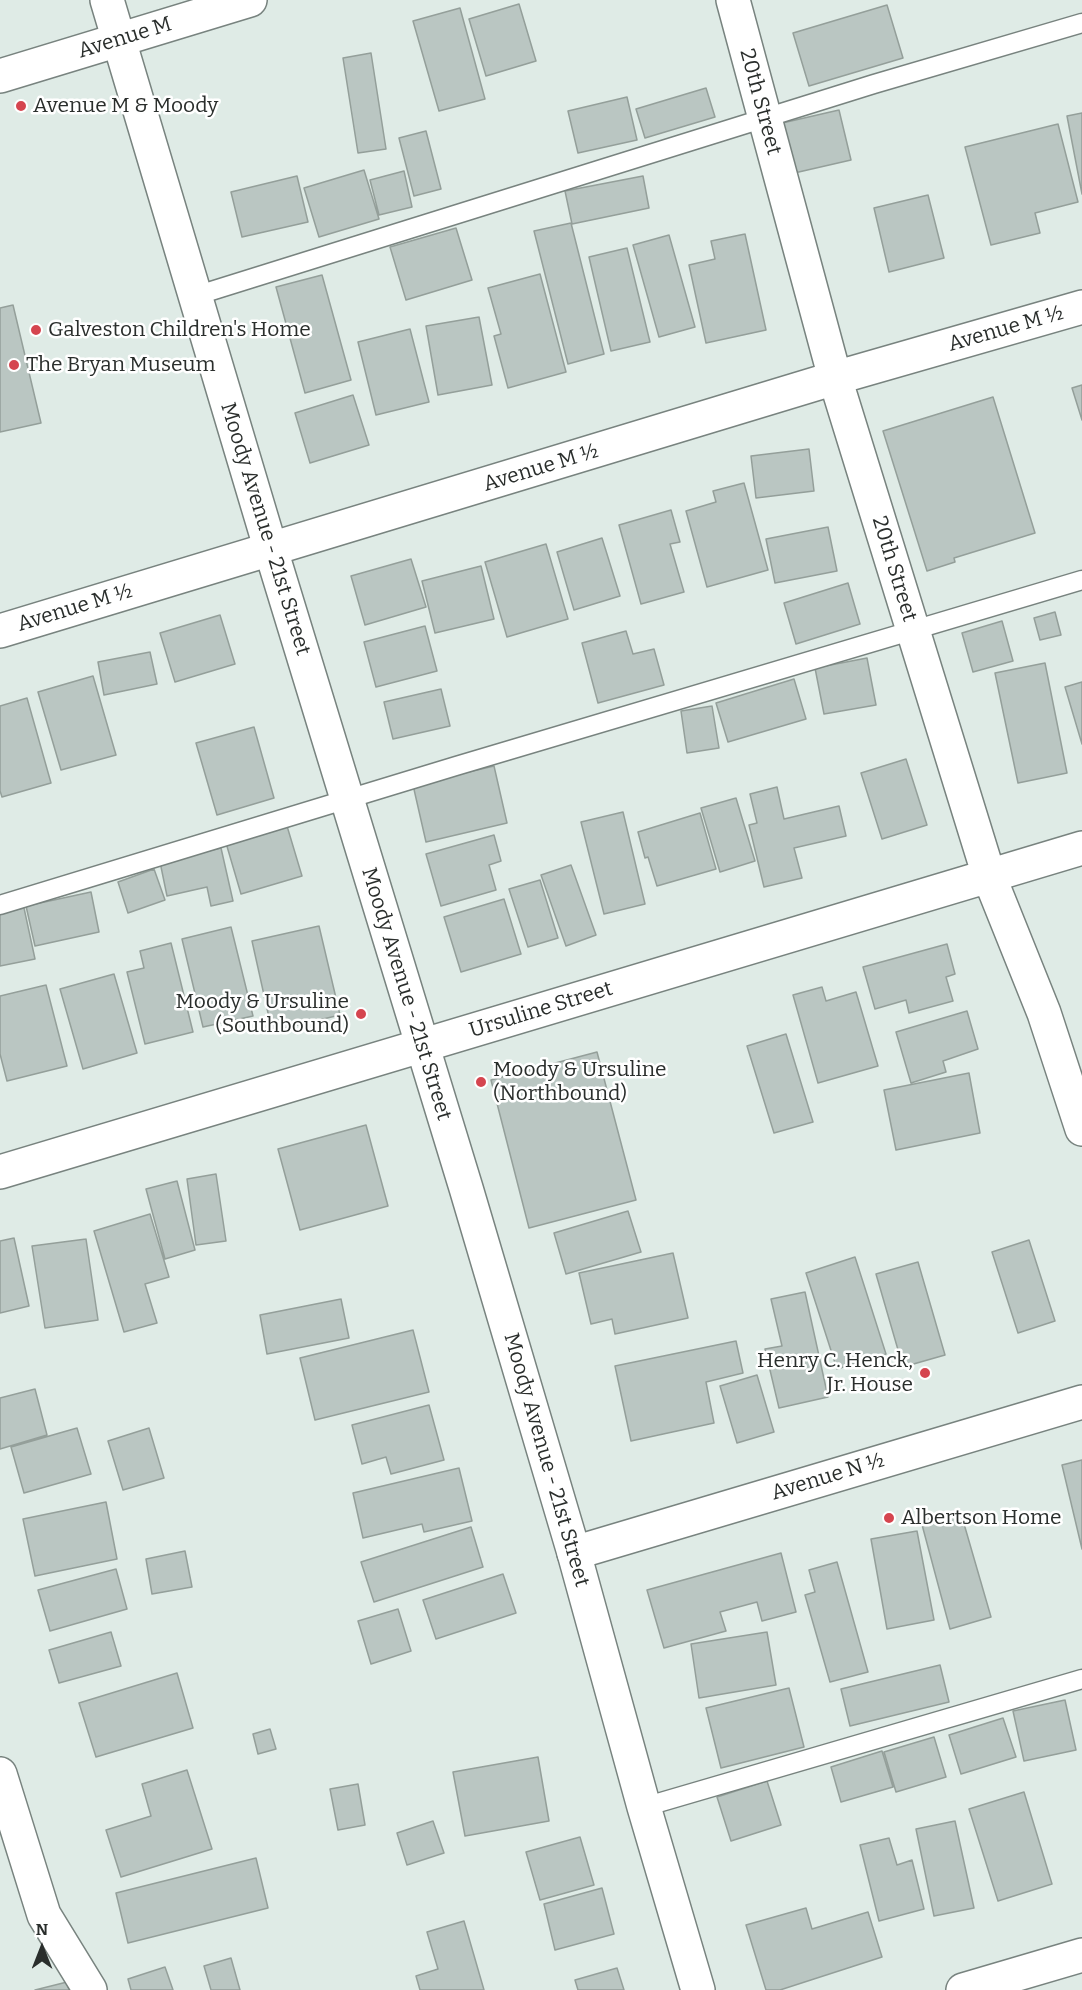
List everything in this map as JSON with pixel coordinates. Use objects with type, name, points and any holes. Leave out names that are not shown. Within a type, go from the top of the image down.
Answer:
[{"type":"street","name":"Moody Avenue - 21st Street","points":[[107,0],[574,1553],[644,1807],[698,1990]]},
{"type":"street","name":"Avenue M","points":[[0,76],[250,0]]},
{"type":"street","name":"20th Street","points":[[733,0],[835,378],[913,631],[989,876],[1044,1013],[1082,1129]]},
{"type":"street","name":"Avenue M ½","points":[[0,631],[835,378],[1082,307]]},
{"type":"street","name":"Ursuline Street","points":[[0,1172],[1082,848]]},
{"type":"street","name":"Avenue N ½","points":[[574,1553],[1082,1402]]},
{"type":"street","points":[[0,1774],[44,1915],[90,1990]]},
{"type":"street","points":[[963,1990],[1082,1955]]},
{"type":"lane","points":[[195,296],[765,118],[1082,23]]},
{"type":"lane","points":[[0,905],[1082,580]]},
{"type":"lane","points":[[644,1807],[1082,1679]]},
{"type":"building","points":[[519,4],[536,61],[486,76],[469,19]]},
{"type":"building","points":[[887,5],[903,58],[809,86],[793,33]]},
{"type":"building","points":[[460,8],[485,99],[439,111],[413,21]]},
{"type":"building","points":[[371,53],[386,149],[358,153],[343,58]]},
{"type":"building","points":[[706,88],[715,117],[645,138],[636,109]]},
{"type":"building","points":[[627,97],[637,140],[578,153],[568,111]]},
{"type":"building","points":[[839,110],[851,160],[790,174],[778,124]]},
{"type":"building","points":[[1082,113],[1082,194],[1067,116]]},
{"type":"building","points":[[1058,124],[1078,202],[1035,213],[1040,233],[991,245],[965,147]]},
{"type":"building","points":[[426,131],[441,189],[414,196],[399,138]]},
{"type":"building","points":[[364,170],[379,219],[319,237],[304,188]]},
{"type":"building","points":[[404,171],[412,207],[379,215],[370,180]]},
{"type":"building","points":[[297,176],[308,222],[242,237],[231,192]]},
{"type":"building","points":[[643,176],[649,208],[572,224],[565,191]]},
{"type":"building","points":[[928,195],[944,258],[889,272],[874,208]]},
{"type":"building","points":[[571,223],[604,354],[568,364],[534,231]]},
{"type":"building","points":[[456,228],[472,280],[406,300],[390,247]]},
{"type":"building","points":[[745,234],[766,330],[706,343],[689,265],[715,259],[711,241]]},
{"type":"building","points":[[669,235],[695,327],[659,337],[633,245]]},
{"type":"building","points":[[627,248],[650,342],[611,351],[589,257]]},
{"type":"building","points":[[540,274],[566,372],[508,388],[494,336],[501,334],[488,288]]},
{"type":"building","points":[[322,275],[351,380],[305,393],[276,287]]},
{"type":"building","name":"The Bryan Museum","points":[[13,305],[41,423],[0,432],[0,308]]},
{"type":"building","points":[[479,317],[492,385],[438,395],[426,326]]},
{"type":"building","points":[[410,329],[429,402],[376,415],[358,342]]},
{"type":"building","points":[[1082,385],[1082,420],[1072,388]]},
{"type":"building","points":[[353,395],[369,445],[310,463],[295,413]]},
{"type":"building","points":[[993,397],[1035,533],[954,558],[955,562],[927,571],[883,431]]},
{"type":"building","points":[[809,449],[814,491],[756,498],[751,456]]},
{"type":"building","points":[[744,483],[768,570],[707,587],[686,511],[716,502],[713,491]]},
{"type":"building","points":[[671,510],[680,542],[670,544],[684,592],[641,604],[619,525]]},
{"type":"building","points":[[828,527],[837,571],[775,583],[766,539]]},
{"type":"building","points":[[602,538],[620,596],[574,610],[557,552]]},
{"type":"building","points":[[546,544],[568,619],[507,637],[485,562]]},
{"type":"building","points":[[411,559],[426,607],[365,625],[351,576]]},
{"type":"building","points":[[481,566],[494,619],[435,633],[422,581]]},
{"type":"building","points":[[848,583],[860,624],[796,644],[784,603]]},
{"type":"building","points":[[1055,612],[1061,635],[1040,640],[1034,618]]},
{"type":"building","points":[[220,615],[235,664],[175,682],[160,633]]},
{"type":"building","points":[[1002,621],[1013,661],[973,672],[962,633]]},
{"type":"building","points":[[425,626],[437,671],[376,687],[364,642]]},
{"type":"building","points":[[626,631],[633,654],[654,649],[664,685],[598,703],[582,643]]},
{"type":"building","points":[[150,652],[157,684],[104,695],[98,662]]},
{"type":"building","points":[[867,658],[876,705],[824,714],[815,668]]},
{"type":"building","points":[[1045,663],[1067,773],[1018,783],[995,673]]},
{"type":"building","points":[[93,676],[116,755],[61,770],[38,692]]},
{"type":"building","points":[[794,679],[806,719],[728,742],[716,703]]},
{"type":"building","points":[[1082,682],[1082,744],[1065,687]]},
{"type":"building","points":[[441,689],[450,726],[393,739],[384,702]]},
{"type":"building","points":[[27,698],[51,783],[2,797],[0,791],[0,706]]},
{"type":"building","points":[[712,706],[719,748],[687,753],[681,711]]},
{"type":"building","points":[[254,727],[274,798],[217,815],[196,743]]},
{"type":"building","points":[[906,759],[927,825],[882,839],[861,773]]},
{"type":"building","points":[[494,766],[507,823],[426,842],[413,785]]},
{"type":"building","points":[[777,787],[784,819],[839,806],[846,836],[794,848],[802,878],[764,887],[749,825],[757,823],[750,794]]},
{"type":"building","points":[[736,798],[755,861],[720,872],[701,808]]},
{"type":"building","points":[[623,812],[645,904],[604,914],[581,822]]},
{"type":"building","points":[[700,813],[716,869],[657,886],[648,857],[645,858],[638,832]]},
{"type":"building","points":[[287,826],[302,876],[241,894],[226,843]]},
{"type":"building","points":[[494,835],[501,861],[489,865],[496,890],[441,906],[426,854]]},
{"type":"building","points":[[221,848],[233,901],[211,906],[207,887],[167,896],[160,862]]},
{"type":"building","points":[[571,865],[596,935],[566,946],[541,875]]},
{"type":"building","points":[[154,869],[165,900],[128,913],[118,882]]},
{"type":"building","points":[[540,880],[558,938],[528,947],[509,889]]},
{"type":"building","points":[[91,892],[99,932],[35,946],[26,906]]},
{"type":"building","points":[[504,899],[521,954],[461,972],[444,917]]},
{"type":"building","points":[[24,908],[35,959],[0,966],[0,913]]},
{"type":"building","points":[[319,926],[340,1015],[272,1031],[252,941]]},
{"type":"building","points":[[231,927],[253,1016],[203,1027],[182,939]]},
{"type":"building","points":[[171,943],[193,1032],[145,1044],[127,972],[144,968],[140,951]]},
{"type":"building","points":[[947,944],[955,974],[946,977],[953,1001],[909,1013],[906,1000],[875,1009],[863,967]]},
{"type":"building","points":[[114,974],[137,1053],[83,1069],[60,989]]},
{"type":"building","points":[[46,985],[67,1066],[7,1081],[0,1054],[0,996]]},
{"type":"building","points":[[822,987],[826,1001],[856,992],[878,1066],[818,1083],[793,995]]},
{"type":"building","points":[[967,1011],[978,1049],[943,1061],[946,1072],[911,1083],[896,1032]]},
{"type":"building","points":[[786,1034],[813,1122],[774,1133],[747,1046]]},
{"type":"building","points":[[597,1052],[636,1200],[529,1228],[491,1080]]},
{"type":"building","points":[[969,1073],[980,1133],[896,1150],[884,1090]]},
{"type":"building","points":[[366,1125],[388,1206],[300,1230],[278,1149]]},
{"type":"building","points":[[216,1174],[226,1241],[196,1245],[187,1179]]},
{"type":"building","points":[[177,1181],[195,1250],[165,1259],[146,1189]]},
{"type":"building","points":[[628,1211],[641,1252],[566,1274],[554,1233]]},
{"type":"building","points":[[150,1214],[169,1277],[145,1284],[157,1323],[124,1332],[94,1231]]},
{"type":"building","points":[[14,1238],[29,1306],[0,1313],[0,1241]]},
{"type":"building","points":[[86,1239],[98,1320],[45,1328],[32,1246]]},
{"type":"building","points":[[1029,1240],[1055,1321],[1018,1333],[992,1252]]},
{"type":"building","points":[[673,1253],[688,1318],[615,1334],[612,1319],[591,1324],[579,1273]]},
{"type":"building","points":[[855,1257],[886,1354],[837,1369],[806,1273]]},
{"type":"building","points":[[918,1262],[945,1355],[903,1367],[876,1274]]},
{"type":"building","points":[[805,1292],[828,1397],[779,1408],[765,1349],[782,1346],[771,1299]]},
{"type":"building","points":[[341,1299],[349,1338],[267,1354],[260,1315]]},
{"type":"building","points":[[413,1330],[429,1392],[315,1420],[300,1358]]},
{"type":"building","points":[[736,1341],[743,1373],[706,1382],[714,1423],[631,1441],[615,1366]]},
{"type":"building","points":[[757,1375],[774,1432],[737,1443],[720,1386]]},
{"type":"building","points":[[35,1389],[47,1435],[0,1449],[0,1398]]},
{"type":"building","points":[[429,1405],[444,1460],[391,1474],[386,1457],[362,1464],[352,1425]]},
{"type":"building","points":[[77,1428],[91,1474],[24,1493],[11,1447]]},
{"type":"building","points":[[149,1428],[164,1478],[123,1490],[108,1441]]},
{"type":"building","points":[[1082,1460],[1082,1549],[1062,1465]]},
{"type":"building","points":[[459,1468],[472,1521],[424,1532],[422,1524],[363,1538],[353,1493]]},
{"type":"building","points":[[106,1502],[117,1559],[35,1576],[23,1519]]},
{"type":"building","points":[[960,1510],[991,1617],[950,1629],[921,1521]]},
{"type":"building","points":[[471,1527],[483,1567],[374,1602],[361,1562]]},
{"type":"building","points":[[917,1531],[934,1620],[887,1629],[871,1539]]},
{"type":"building","points":[[185,1551],[192,1587],[152,1594],[146,1559]]},
{"type":"building","points":[[781,1553],[796,1612],[762,1621],[757,1602],[720,1612],[726,1631],[664,1648],[647,1590]]},
{"type":"building","points":[[837,1562],[868,1672],[830,1682],[805,1595],[815,1592],[809,1570]]},
{"type":"building","points":[[116,1569],[127,1609],[50,1631],[38,1590]]},
{"type":"building","points":[[503,1574],[516,1613],[436,1639],[423,1600]]},
{"type":"building","points":[[398,1609],[411,1651],[371,1664],[358,1621]]},
{"type":"building","points":[[111,1632],[121,1666],[59,1683],[49,1650]]},
{"type":"building","points":[[767,1632],[776,1685],[699,1698],[691,1644]]},
{"type":"building","points":[[940,1665],[949,1702],[850,1726],[841,1689]]},
{"type":"building","points":[[177,1673],[193,1728],[96,1757],[79,1703]]},
{"type":"building","points":[[789,1688],[804,1747],[721,1768],[706,1708]]},
{"type":"building","points":[[1065,1700],[1076,1750],[1024,1761],[1013,1711]]},
{"type":"building","points":[[1003,1718],[1016,1757],[961,1774],[949,1735]]},
{"type":"building","points":[[270,1729],[276,1749],[258,1754],[253,1734]]},
{"type":"building","points":[[934,1737],[946,1777],[896,1792],[884,1752]]},
{"type":"building","points":[[882,1751],[893,1787],[841,1802],[831,1767]]},
{"type":"building","points":[[538,1757],[549,1821],[465,1836],[453,1772]]},
{"type":"building","points":[[187,1770],[212,1849],[121,1877],[106,1830],[151,1816],[142,1784]]},
{"type":"building","points":[[767,1781],[781,1825],[731,1841],[717,1797]]},
{"type":"building","points":[[358,1784],[365,1825],[338,1830],[330,1789]]},
{"type":"building","points":[[1024,1792],[1052,1884],[998,1901],[969,1809]]},
{"type":"building","points":[[433,1821],[444,1853],[407,1865],[397,1833]]},
{"type":"building","points":[[955,1821],[974,1908],[934,1916],[916,1829]]},
{"type":"building","points":[[580,1837],[594,1885],[540,1900],[526,1852]]},
{"type":"building","points":[[889,1838],[897,1865],[912,1860],[924,1909],[879,1921],[860,1845]]},
{"type":"building","points":[[256,1858],[268,1908],[128,1943],[116,1893]]},
{"type":"building","points":[[602,1888],[614,1934],[555,1950],[544,1904]]},
{"type":"building","points":[[806,1908],[812,1929],[868,1912],[882,1957],[780,1990],[766,1990],[746,1925]]},
{"type":"building","points":[[464,1921],[484,1990],[420,1990],[416,1976],[438,1969],[427,1932]]},
{"type":"building","points":[[231,1958],[240,1990],[211,1990],[204,1966]]},
{"type":"building","points":[[165,1967],[173,1990],[131,1990],[128,1979]]},
{"type":"building","points":[[617,1968],[624,1990],[578,1990],[575,1980]]},
{"type":"building","points":[[67,1982],[69,1990],[35,1990]]},
{"type":"place","name":"Avenue M & Moody","points":[[21,106]]},
{"type":"place","name":"Galveston Children's Home","points":[[36,330]]},
{"type":"place","name":"The Bryan Museum","points":[[14,365]]},
{"type":"place","name":"Moody & Ursuline (Southbound)","points":[[361,1014]]},
{"type":"place","name":"Moody & Ursuline (Northbound)","points":[[481,1082]]},
{"type":"place","name":"Henry C. Henck, Jr. House","points":[[925,1373]]},
{"type":"place","name":"Albertson Home","points":[[889,1518]]}]
